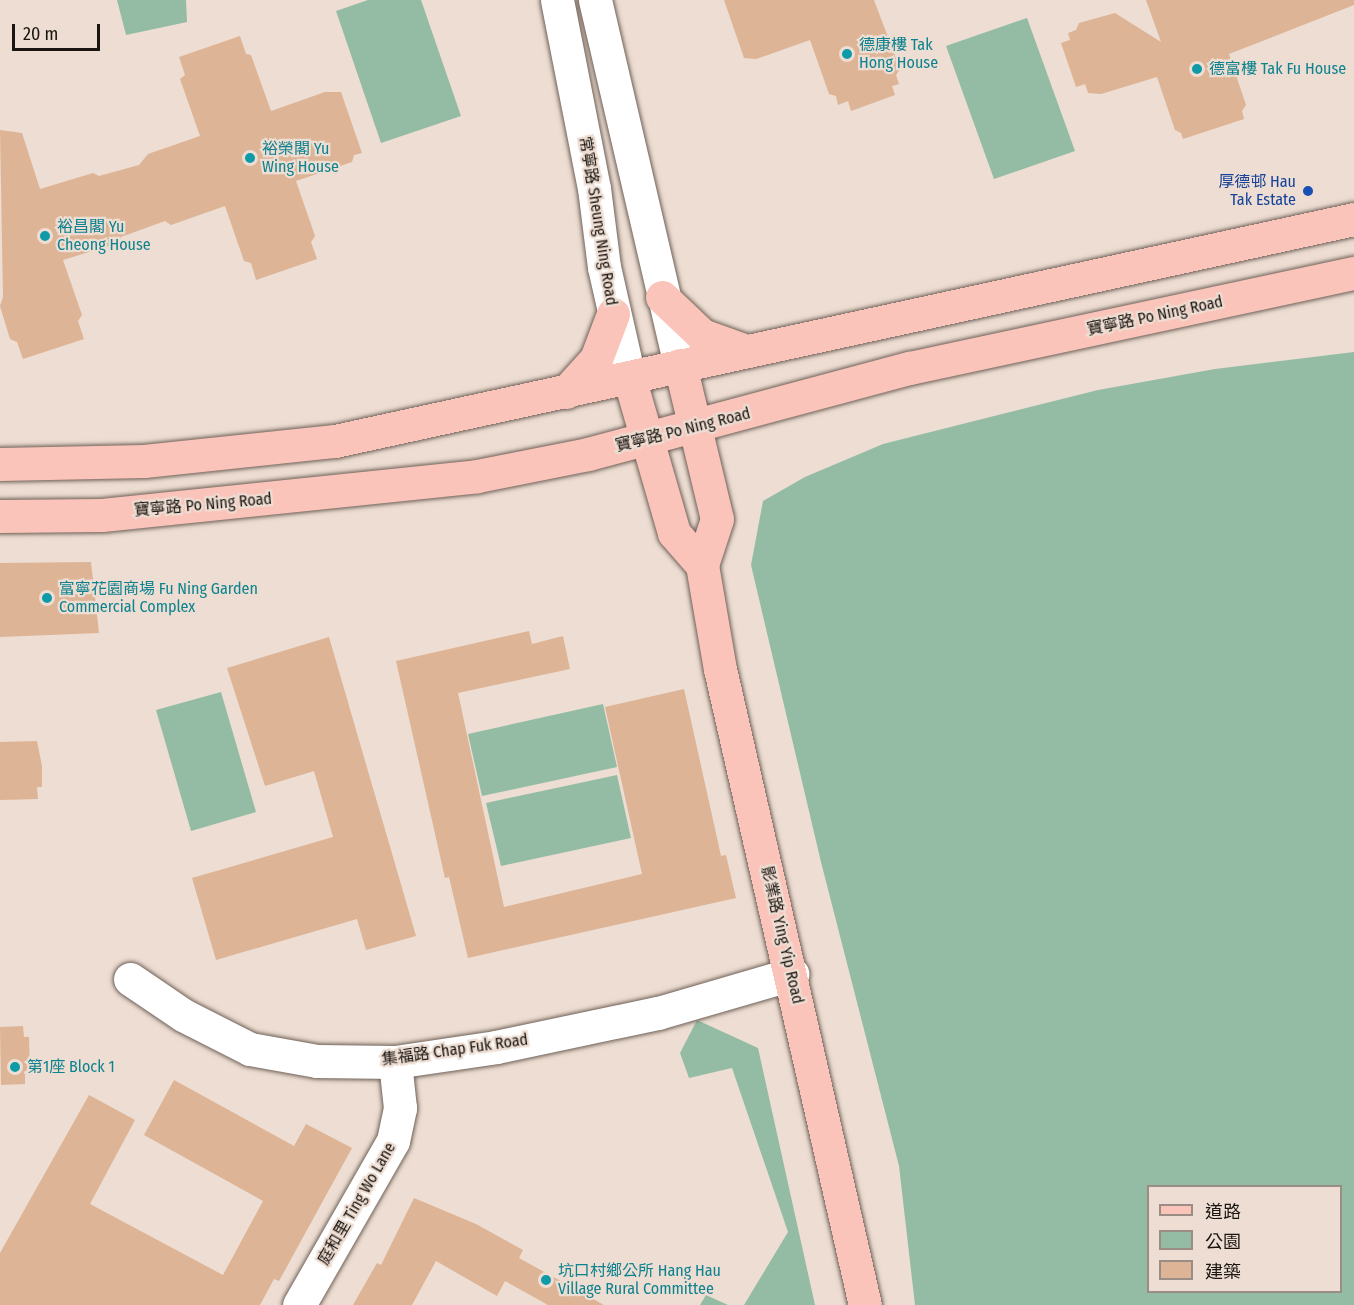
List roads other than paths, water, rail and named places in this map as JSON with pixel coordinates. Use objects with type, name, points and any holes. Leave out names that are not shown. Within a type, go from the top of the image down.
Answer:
[{"type":"main road","points":[[0,464],[144,461],[335,441],[566,392],[744,350],[1354,219]]},
{"type":"main road","name":"寶寧路 Po Ning Road","points":[[0,516],[102,514],[477,476],[696,427],[910,368],[1354,273]]},
{"type":"main road","points":[[662,297],[702,335],[744,350]]},
{"type":"main road","points":[[566,392],[597,359],[613,314]]},
{"type":"main road","points":[[680,365],[696,427]]},
{"type":"main road","name":"常寧路 Sheung Ning Road","points":[[629,377],[646,439]]},
{"type":"main road","points":[[709,476],[726,439],[752,413]]},
{"type":"main road","name":"影業路 Ying Yip Road","points":[[696,427],[717,519],[702,565],[720,669],[792,974],[865,1305]]},
{"type":"main road","points":[[646,439],[674,533],[702,565]]},
{"type":"street","name":"常寧路 Sheung Ning Road","points":[[557,0],[594,188],[613,314],[629,377]]},
{"type":"street","points":[[596,0],[662,297],[680,365]]},
{"type":"street","name":"集福路 Chap Fuk Road","points":[[130,979],[183,1015],[250,1049],[317,1061],[395,1062],[496,1047],[658,1013],[792,974]]},
{"type":"street","name":"庭和里 Ting Wo Lane","points":[[299,1305],[393,1141],[400,1108],[395,1062]]},
{"type":"place","name":"德康樓 Tak Hong House","points":[[847,54]]},
{"type":"place","name":"德富樓 Tak Fu House","points":[[1197,69]]},
{"type":"place","name":"裕榮閣 Yu Wing House","points":[[250,158]]},
{"type":"place","name":"厚德邨 Hau Tak Estate","points":[[1308,191]]},
{"type":"place","name":"裕昌閣 Yu Cheong House","points":[[45,236]]},
{"type":"place","name":"富寧花園商場 Fu Ning Garden Commercial Complex","points":[[47,598]]},
{"type":"place","name":"第1座 Block 1","points":[[15,1067]]},
{"type":"place","name":"坑口村鄉公所 Hang Hau Village Rural Committee","points":[[546,1280]]}]
